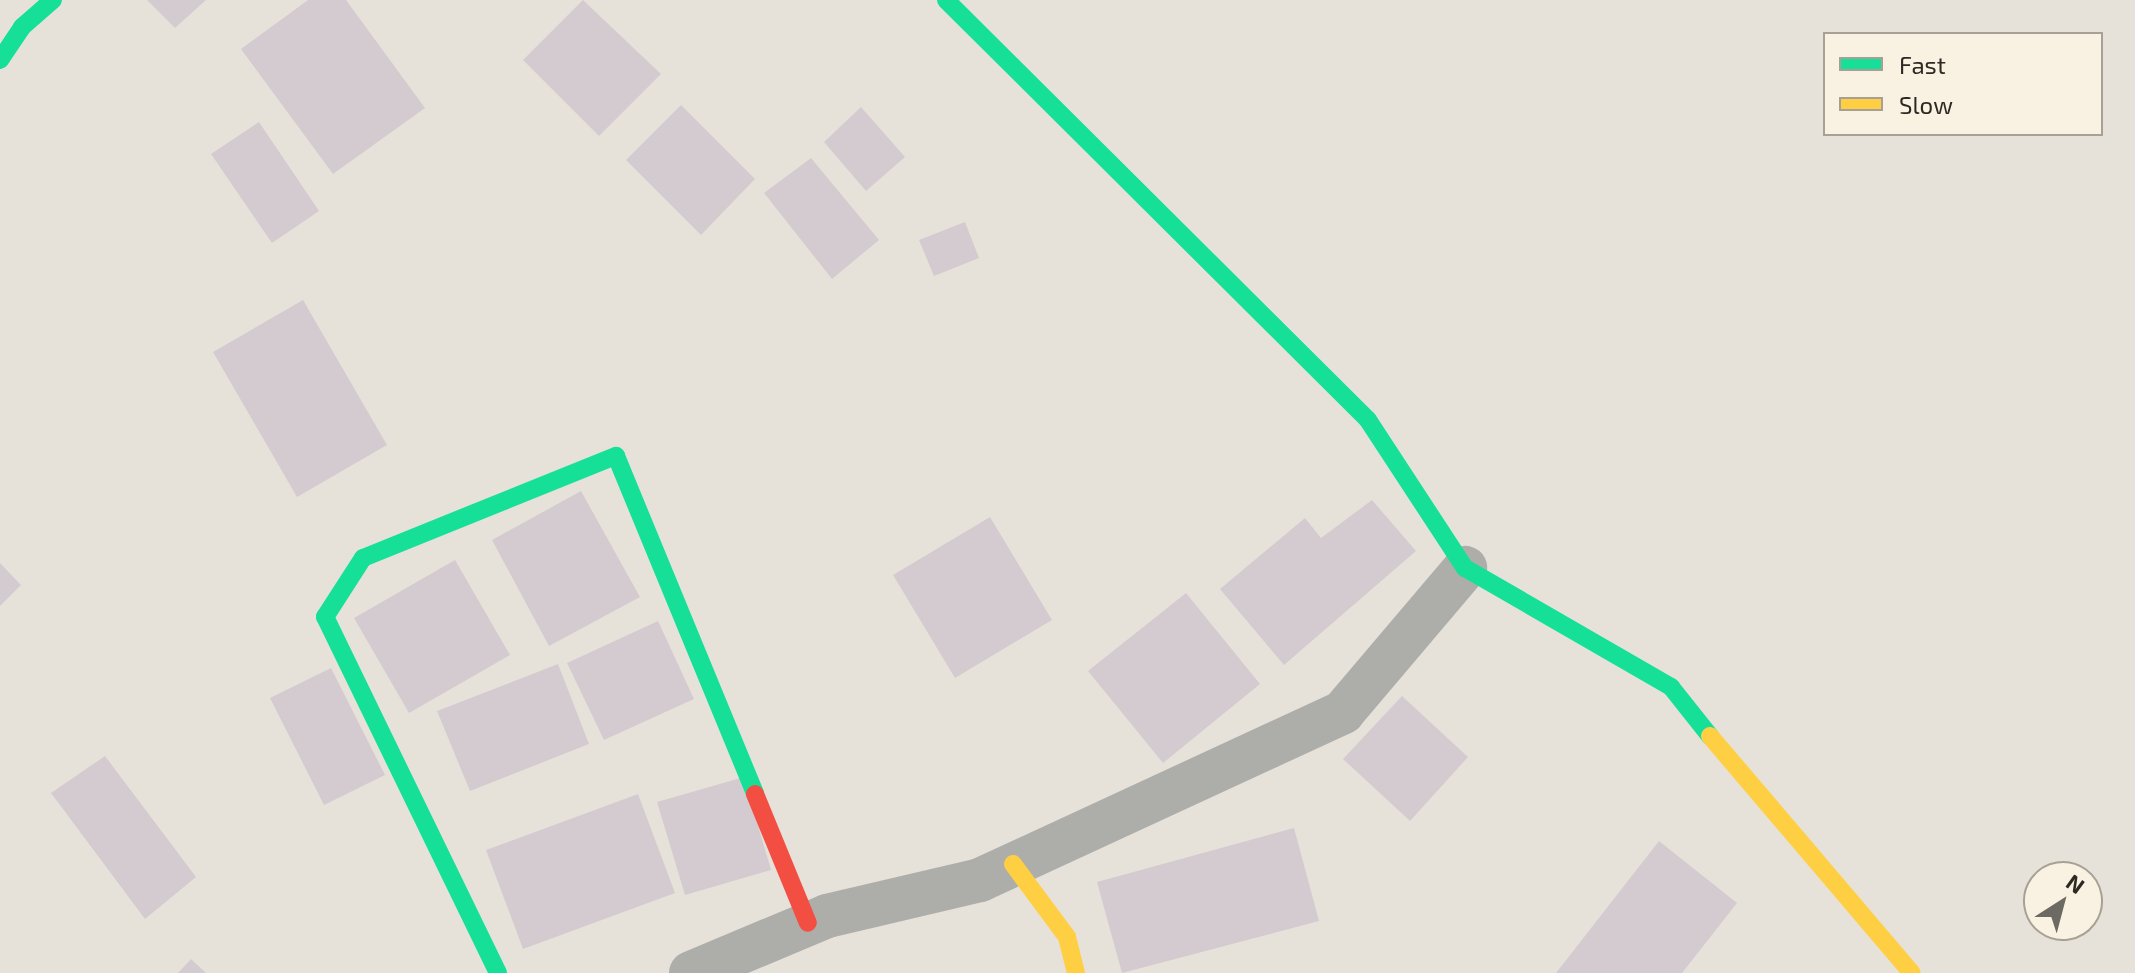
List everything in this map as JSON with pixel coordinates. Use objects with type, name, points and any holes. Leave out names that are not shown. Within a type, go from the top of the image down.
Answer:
[{"type":"street","points":[[0,60],[22,27],[53,0]]},
{"type":"street","points":[[946,0],[1368,420],[1465,568],[1671,687],[1778,820],[1912,973]]},
{"type":"street","points":[[498,973],[325,617],[363,558],[616,456],[808,923]]},
{"type":"street","points":[[691,973],[808,923],[980,880],[1343,712],[1465,568]]},
{"type":"street","points":[[1013,864],[1067,937],[1076,973]]},
{"type":"building","points":[[147,0],[206,0],[175,28]]},
{"type":"building","points":[[308,0],[346,0],[425,108],[333,174],[241,49]]},
{"type":"building","points":[[583,0],[661,74],[599,136],[523,60]]},
{"type":"building","points":[[681,105],[755,179],[701,235],[626,160]]},
{"type":"building","points":[[861,107],[905,157],[866,191],[824,142]]},
{"type":"building","points":[[259,122],[319,211],[272,243],[211,154]]},
{"type":"building","points":[[811,158],[879,240],[832,279],[764,193]]},
{"type":"building","points":[[965,222],[979,258],[934,276],[919,240]]},
{"type":"building","points":[[303,300],[387,445],[297,497],[213,352]]},
{"type":"building","points":[[581,491],[640,597],[549,646],[492,540]]},
{"type":"building","points":[[1372,500],[1416,551],[1284,665],[1220,589],[1305,518],[1321,538]]},
{"type":"building","points":[[990,517],[1052,620],[955,678],[893,575]]},
{"type":"building","points":[[455,560],[510,655],[409,713],[354,618]]},
{"type":"building","points":[[0,563],[21,585],[0,606]]},
{"type":"building","points":[[1186,593],[1260,684],[1163,763],[1088,671]]},
{"type":"building","points":[[658,621],[694,699],[604,740],[567,663]]},
{"type":"building","points":[[558,664],[589,744],[470,791],[437,711]]},
{"type":"building","points":[[331,668],[385,775],[324,805],[270,698]]},
{"type":"building","points":[[1402,696],[1468,757],[1410,821],[1343,759]]},
{"type":"building","points":[[105,756],[196,877],[145,919],[51,793]]},
{"type":"building","points":[[744,777],[771,870],[685,895],[657,802]]},
{"type":"building","points":[[638,794],[675,893],[523,949],[486,850]]},
{"type":"building","points":[[1294,828],[1319,921],[1122,973],[1097,882]]},
{"type":"building","points":[[1659,841],[1737,903],[1682,973],[1556,973]]},
{"type":"building","points":[[191,959],[206,973],[178,973]]},
{"type":"traffic: fast","points":[[0,60],[22,27],[53,0]]},
{"type":"traffic: fast","points":[[946,0],[1368,420],[1465,568],[1671,687],[1710,736]]},
{"type":"traffic: fast","points":[[498,973],[325,617],[363,558],[616,456],[755,794]]},
{"type":"traffic: slow","points":[[1710,736],[1912,973]]},
{"type":"traffic: slow","points":[[1013,864],[1067,937],[1076,973]]},
{"type":"traffic: jam","points":[[755,794],[808,923]]}]
